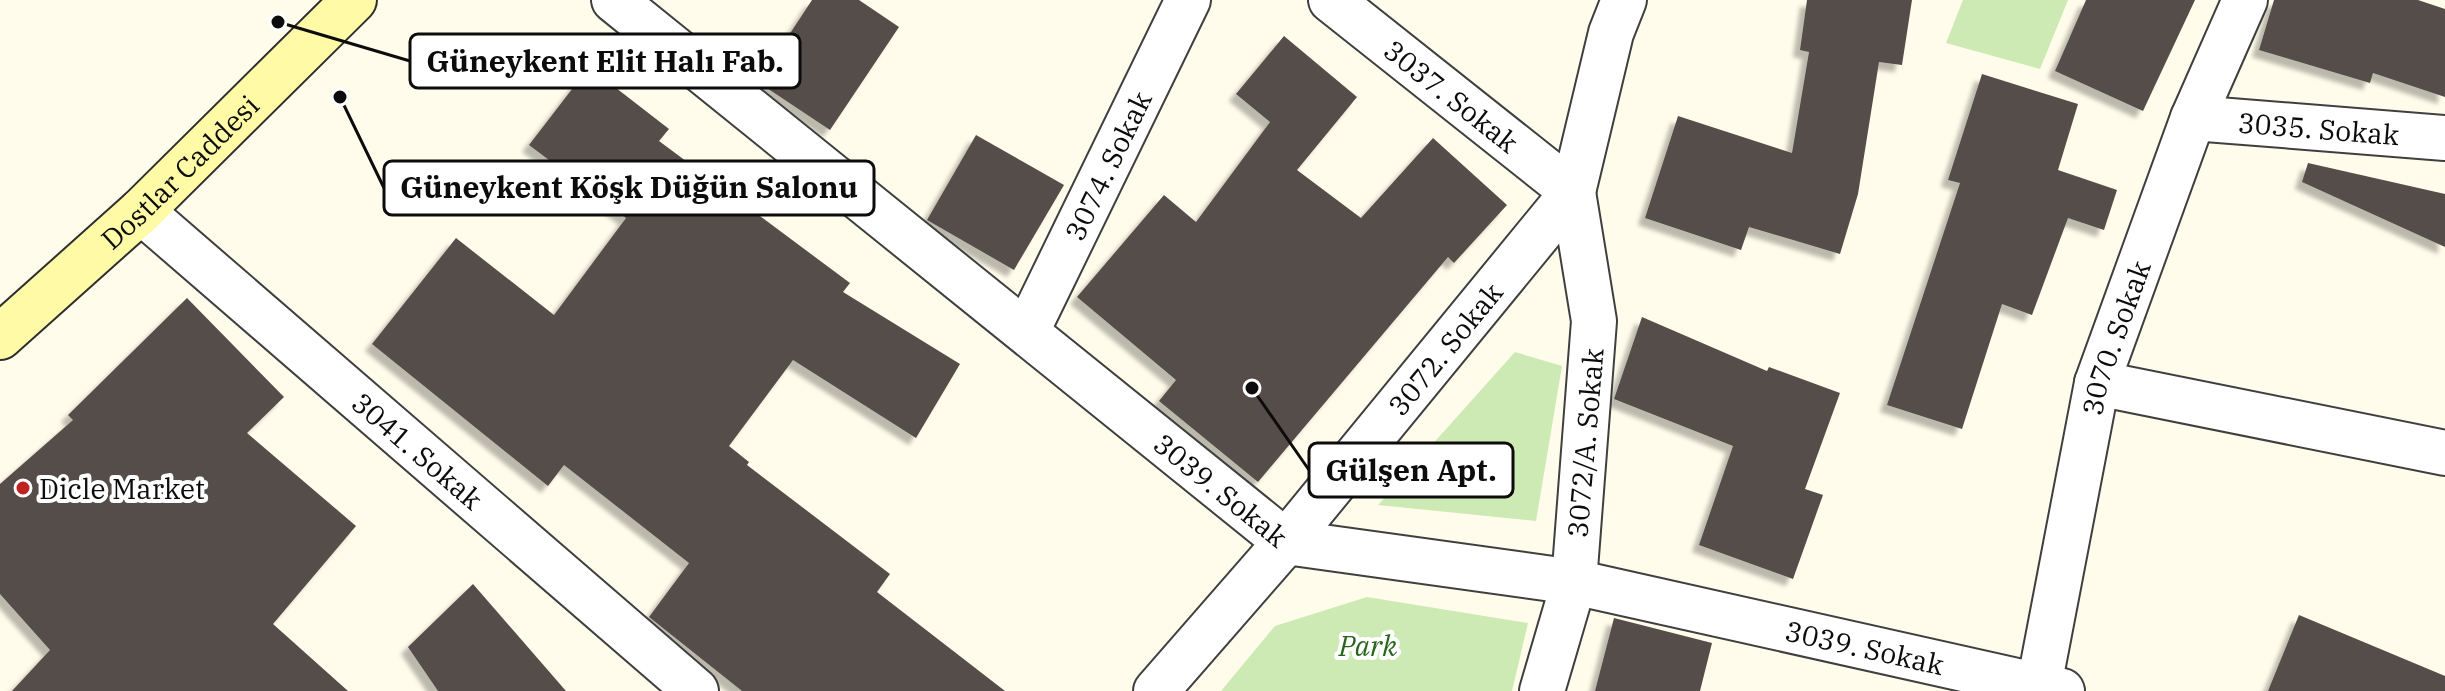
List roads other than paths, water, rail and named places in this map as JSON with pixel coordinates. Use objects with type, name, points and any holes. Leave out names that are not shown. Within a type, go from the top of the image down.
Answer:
[{"type":"main road","name":"Dostlar Caddesi","points":[[0,337],[141,211],[354,0]]},
{"type":"street","name":"3039. Sokak","points":[[614,0],[1286,542],[1574,582],[2047,689]]},
{"type":"street","name":"3074. Sokak","points":[[1027,331],[1188,0]]},
{"type":"street","name":"3037. Sokak","points":[[1331,0],[1573,192]]},
{"type":"street","name":"3072. Sokak","points":[[1156,691],[1286,542],[1573,192],[1611,33],[1624,0]]},
{"type":"street","name":"3070. Sokak","points":[[2047,689],[2097,383],[2193,118],[2245,0]]},
{"type":"street","name":"3035. Sokak","points":[[2193,118],[2445,138]]},
{"type":"street","name":"3072/A. Sokak","points":[[1542,691],[1574,582],[1594,321],[1573,192]]},
{"type":"street","name":"3041. Sokak","points":[[141,211],[696,691]]},
{"type":"street","points":[[2097,383],[2445,453]]},
{"type":"place","name":"Güneykent Elit Halı Fab.","points":[[278,22]]},
{"type":"place","name":"Güneykent Köşk Düğün Salonu","points":[[340,97]]},
{"type":"place","name":"Gülşen Apt.","points":[[1252,388]]},
{"type":"place","name":"Dicle Market","points":[[23,488]]},
{"type":"park label","name":"Park","points":[[1368,645]]}]
